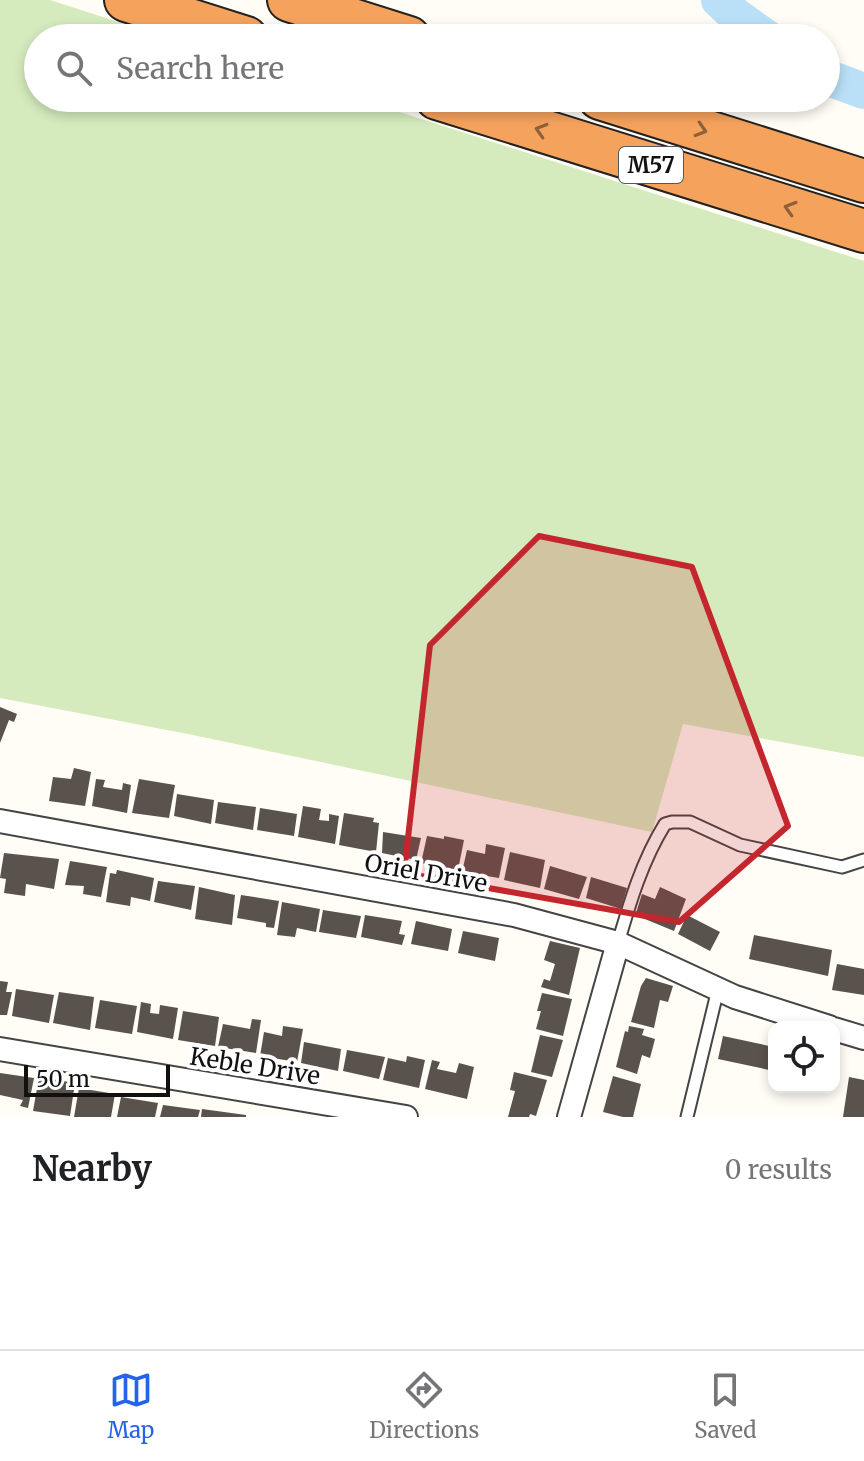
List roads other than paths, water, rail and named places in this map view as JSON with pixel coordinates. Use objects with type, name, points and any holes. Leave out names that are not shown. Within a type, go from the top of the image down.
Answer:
[{"type":"highway","points":[[126,0],[202,24]]},
{"type":"highway","points":[[289,0],[365,24]]},
{"type":"highway","name":"M57","points":[[482,112],[864,231]]},
{"type":"highway","name":"M57","points":[[645,112],[864,181]]},
{"type":"street","name":"Oriel Drive","points":[[0,821],[514,915],[618,943],[735,997],[809,1021]]},
{"type":"street","points":[[569,1117],[618,943]]},
{"type":"street","name":"Oriel Drive","points":[[840,1031],[864,1038]]},
{"type":"street","name":"Keble Drive","points":[[0,1049],[406,1117]]},
{"type":"lane","points":[[618,943],[632,893],[665,824],[690,822],[740,845],[842,867],[864,860]]},
{"type":"lane","points":[[687,1117],[718,989]]},
{"type":"waterway","points":[[719,0],[747,24]]},
{"type":"waterway","points":[[840,82],[864,91]]}]
